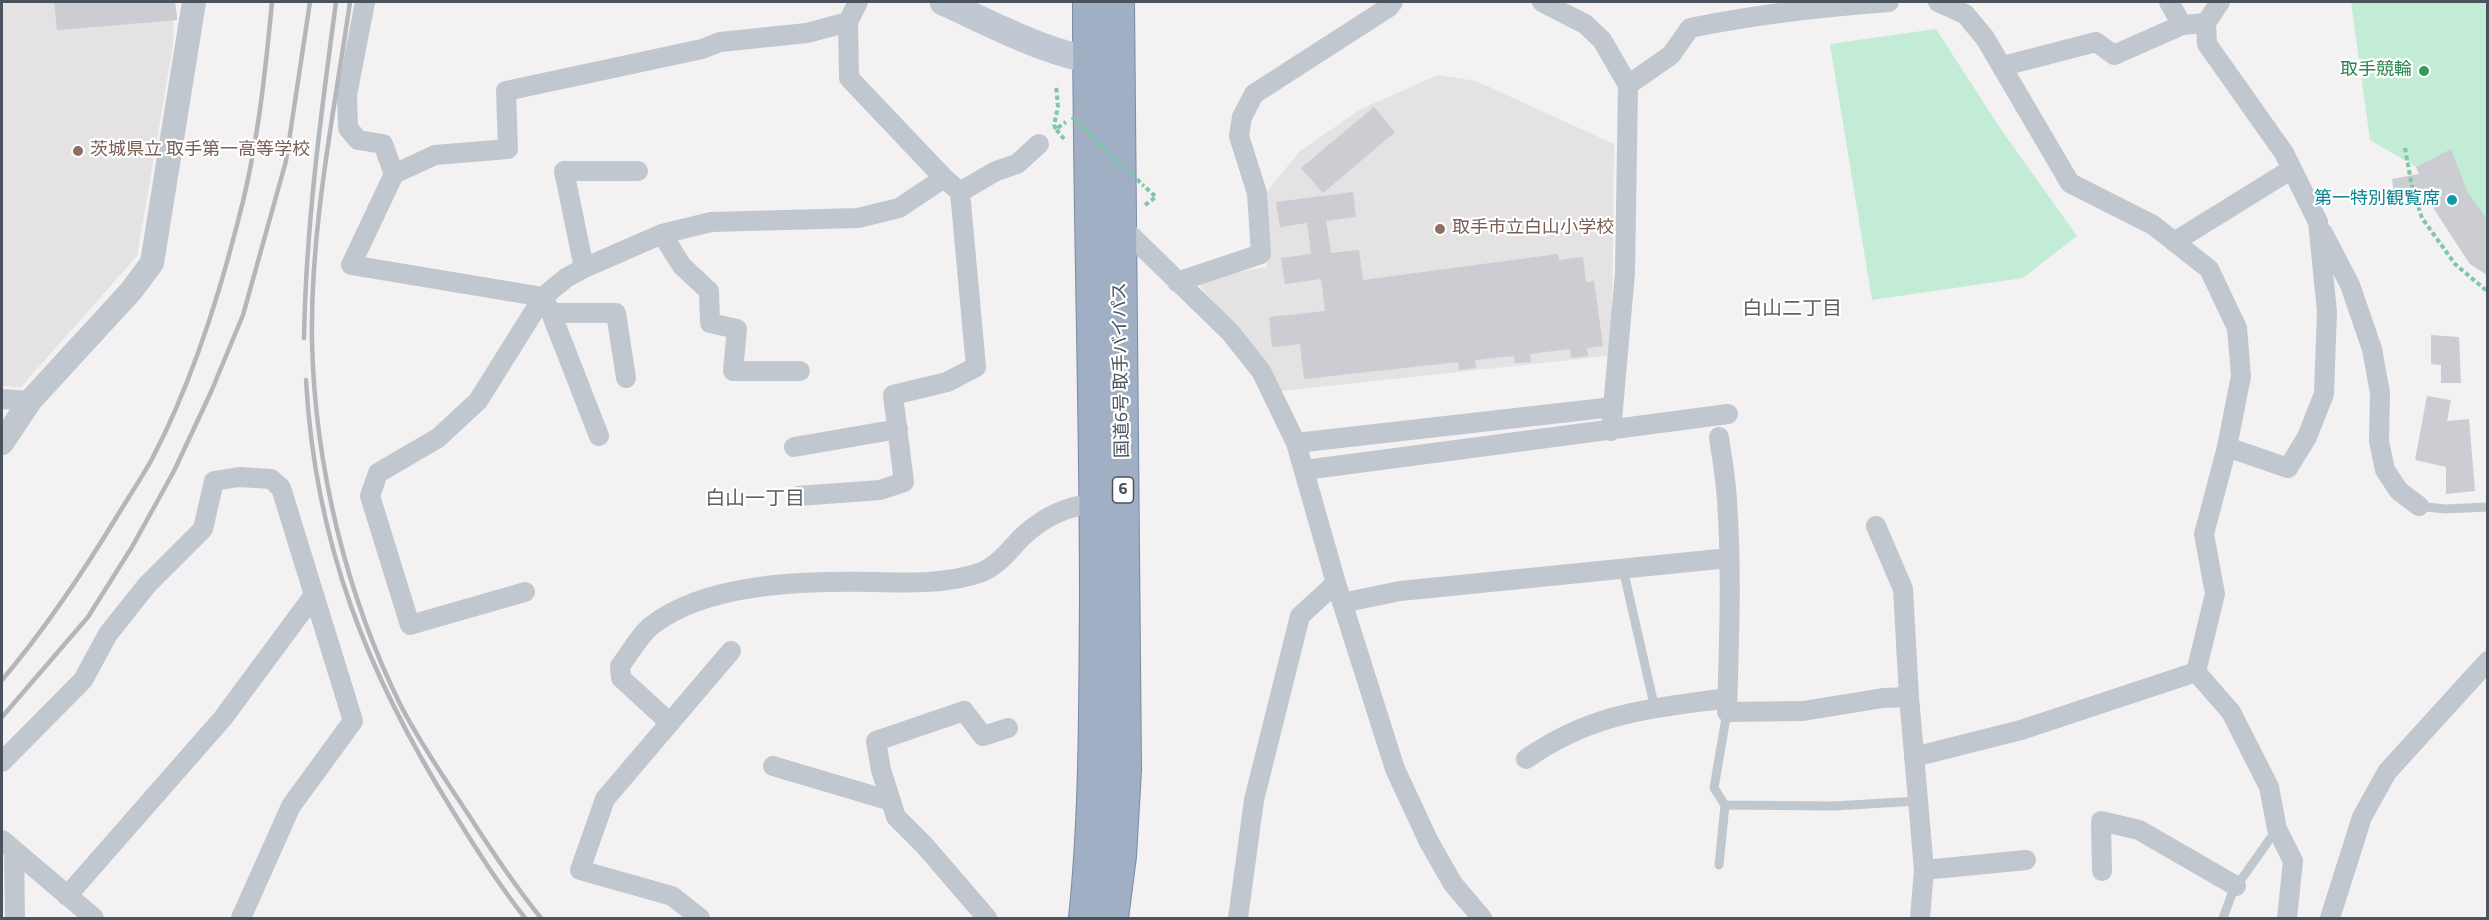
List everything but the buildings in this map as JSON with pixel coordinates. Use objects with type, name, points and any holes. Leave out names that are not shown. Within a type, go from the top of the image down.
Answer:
[{"type":"highway","name":"国道6号 取手バイパス","points":[[1089,2],[1104,63],[1120,225],[1125,759],[1120,856],[1112,918]]},
{"type":"highway","name":"国道6号 取手バイパス","points":[[1085,918],[1091,857],[1095,768],[1096,503],[1104,63],[1118,2]]},
{"type":"main road","points":[[944,2],[1029,40],[1104,63]]},
{"type":"street","points":[[2,443],[30,401],[130,291],[152,263],[194,2]]},
{"type":"street","points":[[365,2],[346,95],[348,128],[358,140],[383,144],[394,174]]},
{"type":"street","points":[[798,496],[880,490],[904,482],[893,395],[947,382],[976,367],[960,192],[849,78],[848,22],[858,2]]},
{"type":"street","points":[[1177,282],[1261,254],[1257,193],[1239,136],[1242,117],[1254,94],[1350,34],[1394,2]]},
{"type":"street","points":[[1542,2],[1585,24],[1602,40],[1628,85],[1625,273],[1611,430]]},
{"type":"street","points":[[1628,85],[1671,54],[1690,28],[1746,9],[1889,2]]},
{"type":"street","points":[[1938,2],[1969,8],[2070,183],[2153,225],[2209,269],[2237,328],[2241,376],[2227,447],[2204,534],[2215,594],[2196,672]]},
{"type":"street","points":[[2169,2],[2182,25]]},
{"type":"street","points":[[2220,2],[2206,22],[2207,44],[2284,153],[2350,285],[2372,349],[2380,393],[2379,441],[2385,470],[2399,491],[2419,506]]},
{"type":"street","points":[[626,378],[616,313],[547,305],[351,265],[394,174],[435,155],[508,149],[506,91],[702,50],[720,42],[807,33],[848,22]]},
{"type":"street","points":[[2003,66],[2096,42],[2114,55],[2182,25],[2206,22]]},
{"type":"street","points":[[960,192],[996,171],[1017,165],[1039,144]]},
{"type":"street","points":[[2174,242],[2292,169]]},
{"type":"street","points":[[584,268],[564,171],[638,171]]},
{"type":"street","points":[[525,592],[410,625],[370,496],[378,473],[438,438],[478,401],[566,278],[662,234],[711,222],[858,218],[899,208],[944,178]]},
{"type":"street","points":[[2227,447],[2288,468],[2307,437],[2324,394],[2325,382],[2327,312],[2318,222]]},
{"type":"street","points":[[1120,225],[1230,332],[1261,371],[1296,443],[1336,584],[1395,769],[1429,842],[1448,875],[1482,918]]},
{"type":"street","points":[[662,234],[682,266],[709,291],[710,323],[737,329],[733,371],[800,371]]},
{"type":"street","points":[[547,305],[599,436]]},
{"type":"street","points":[[2,399],[30,401]]},
{"type":"street","points":[[1296,443],[1613,407]]},
{"type":"street","points":[[1305,470],[1728,414]]},
{"type":"street","points":[[794,447],[898,429]]},
{"type":"street","points":[[1719,437],[1727,500],[1729,558],[1730,625],[1727,705]]},
{"type":"street","points":[[2,762],[83,680],[108,634],[147,585],[203,529],[214,481],[239,477],[271,479],[281,488],[353,721],[291,806],[241,918]]},
{"type":"street","points":[[670,723],[621,678],[620,666],[649,627],[684,605],[759,587],[822,581],[906,583],[949,579],[984,571],[1002,558],[1024,535],[1048,518],[1072,506],[1096,503]]},
{"type":"street","points":[[1876,526],[1903,589],[1909,697],[1924,870],[1920,918]]},
{"type":"street","points":[[1342,603],[1400,591],[1729,558]]},
{"type":"street","points":[[1238,918],[1254,800],[1300,616],[1336,584]]},
{"type":"street","points":[[67,896],[223,718],[314,595]]},
{"type":"street","points":[[700,918],[672,896],[580,870],[605,799],[731,651]]},
{"type":"street","points":[[2330,918],[2362,817],[2387,772],[2487,661]]},
{"type":"street","points":[[1914,757],[2021,730],[2196,672]]},
{"type":"street","points":[[2196,672],[2231,712],[2269,788],[2277,828],[2293,861],[2287,918]]},
{"type":"street","points":[[1526,759],[1550,742],[1607,718],[1655,709],[1727,705],[1803,711],[1883,698],[1909,697]]},
{"type":"street","points":[[987,918],[925,846],[896,817],[881,771],[876,741],[964,711],[984,736],[1008,728]]},
{"type":"street","points":[[773,766],[891,801]]},
{"type":"street","points":[[2102,871],[2101,821],[2139,830],[2236,886]]},
{"type":"street","points":[[8,846],[94,918]]},
{"type":"street","points":[[8,846],[15,918]]},
{"type":"street","points":[[1924,870],[2026,860]]},
{"type":"lane","points":[[2419,506],[2445,509],[2487,507]]},
{"type":"lane","points":[[1623,570],[1655,709]]},
{"type":"lane","points":[[1719,865],[1725,806],[1714,788],[1727,705]]},
{"type":"lane","points":[[1725,806],[1834,806],[1918,801]]},
{"type":"lane","points":[[2223,918],[2236,886],[2277,828]]},
{"type":"path","points":[[1056,85],[1058,107],[1054,125],[1056,129]]},
{"type":"path","points":[[1072,117],[1144,186]]},
{"type":"path","points":[[2405,148],[2412,187],[2422,218],[2455,264],[2487,292]]},
{"type":"shaded area","name":"茨城県立 取手第一高等学校","points":[[2,2],[174,2],[173,45],[137,256],[21,387],[2,386]]},
{"type":"shaded area","name":"取手市立白山小学校","points":[[1438,75],[1476,81],[1614,144],[1612,336],[1608,356],[1281,391],[1243,337],[1195,280],[1267,267],[1267,191],[1300,151],[1361,109]]},
{"type":"green space","name":"取手競輪","points":[[2351,2],[2487,2],[2487,275],[2465,257],[2434,209],[2416,167],[2370,140]]},
{"type":"green space","points":[[1936,29],[2000,128],[2077,236],[2023,278],[1872,300],[1830,44]]},
{"type":"railway","points":[[2,680],[64,599],[140,479],[165,432],[190,374],[229,255],[250,170],[272,2]]},
{"type":"railway","points":[[2,717],[88,617],[132,547],[174,471],[211,392],[243,315],[286,161],[310,2]]},
{"type":"railway","points":[[304,338],[311,212],[336,2]]},
{"type":"railway","points":[[350,2],[324,171],[312,299],[314,389],[327,482],[349,575],[364,620],[401,706],[424,747],[485,841],[541,918]]},
{"type":"railway","points":[[306,380],[311,440],[334,553],[351,607],[372,659],[423,762],[479,853],[525,918]]},
{"type":"place","name":"取手競輪","points":[[2424,71]]},
{"type":"place","name":"茨城県立 取手第一高等学校","points":[[78,151]]},
{"type":"place","name":"第一特別観覧席","points":[[2452,200]]},
{"type":"place","name":"取手市立白山小学校","points":[[1440,229]]},
{"type":"district","name":"白山二丁目","points":[[1792,310]]},
{"type":"district","name":"白山一丁目","points":[[755,500]]}]
